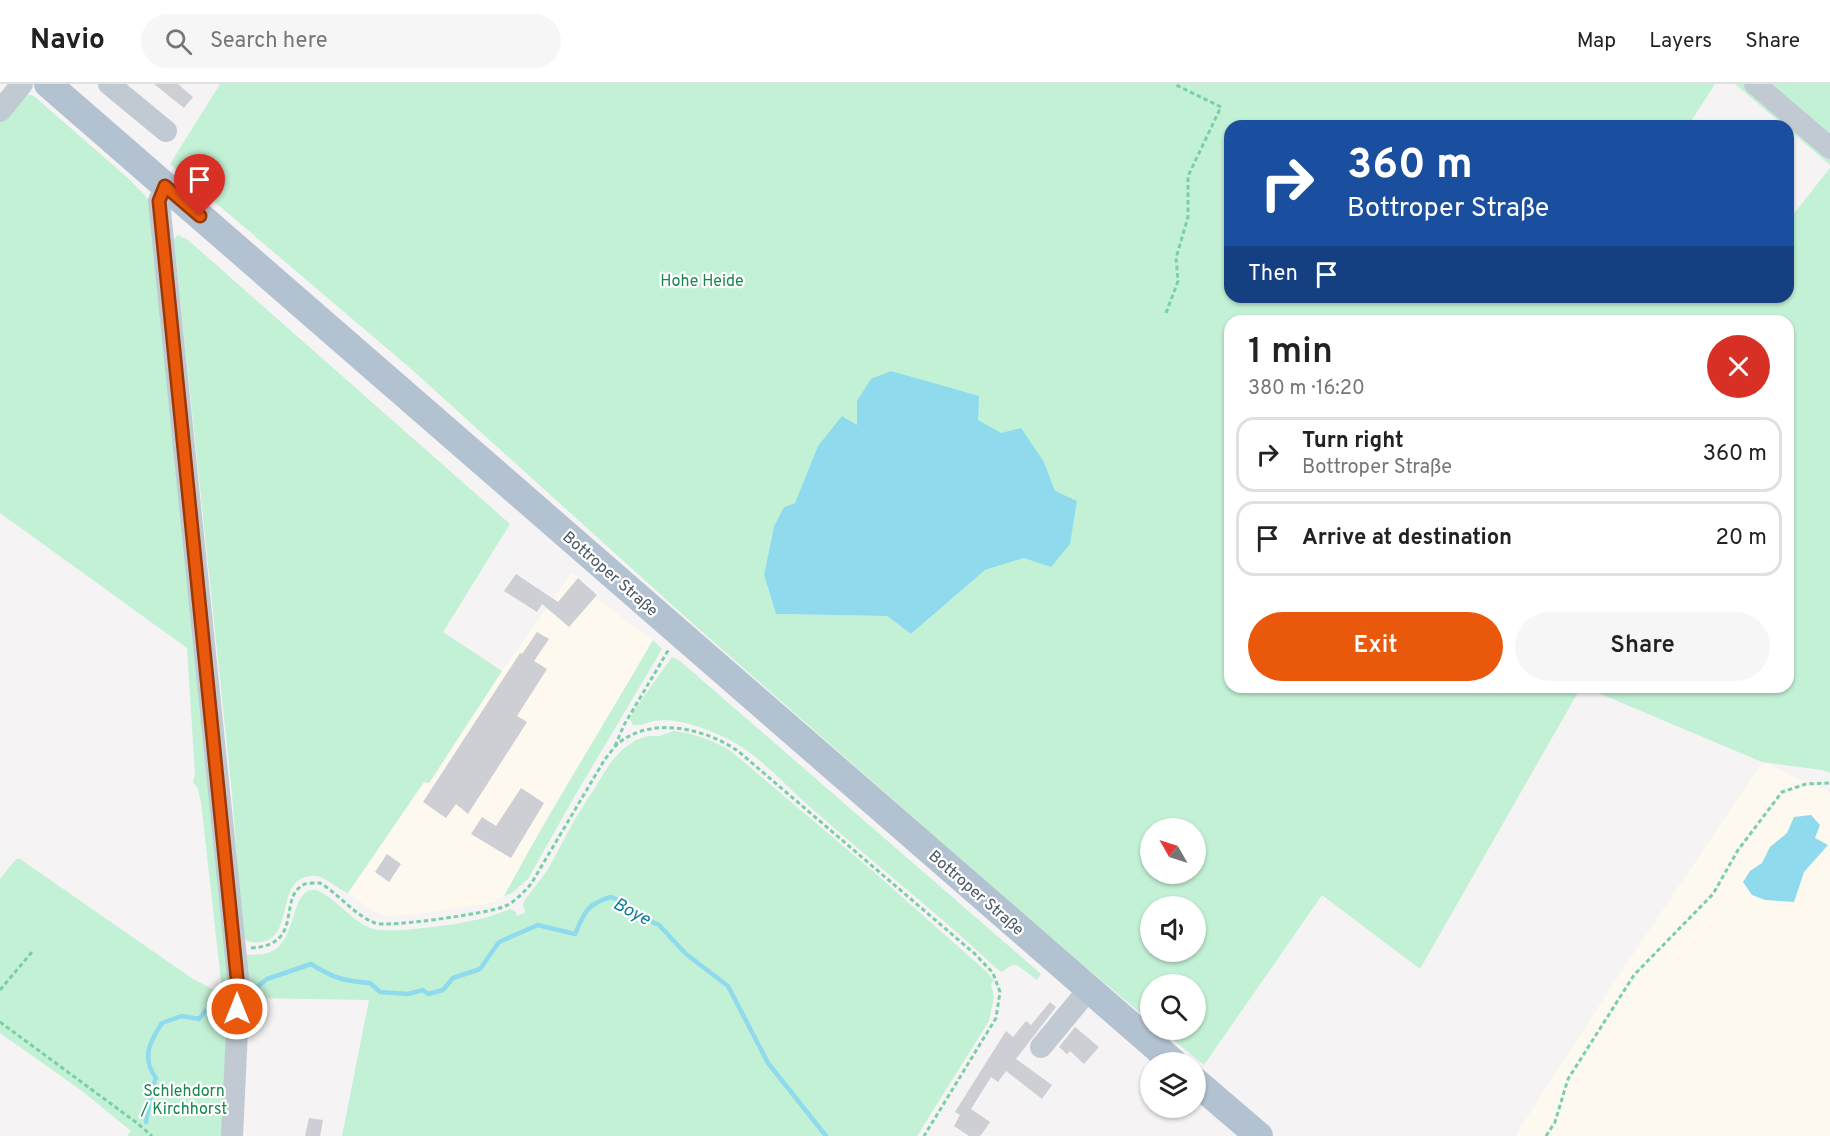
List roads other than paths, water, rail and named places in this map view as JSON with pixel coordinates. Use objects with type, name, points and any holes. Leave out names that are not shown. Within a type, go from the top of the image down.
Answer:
[{"type":"main road","name":"Bottroper Straße","points":[[48,84],[1161,1052]]},
{"type":"main road","points":[[1206,1091],[1259,1136]]},
{"type":"street","points":[[0,111],[22,84]]},
{"type":"street","points":[[110,84],[166,130]]},
{"type":"street","points":[[1755,84],[1830,148]]},
{"type":"street","points":[[165,186],[159,201],[238,988],[232,1136]]},
{"type":"street","points":[[1041,1047],[1089,989]]},
{"type":"water","points":[[891,371],[979,396],[978,420],[1001,433],[1021,428],[1044,462],[1055,491],[1077,501],[1070,544],[1051,567],[1024,558],[985,570],[911,634],[887,616],[776,614],[764,575],[774,526],[784,507],[795,503],[818,446],[842,416],[857,425],[857,401],[871,379]]},
{"type":"water","points":[[1811,815],[1820,825],[1815,838],[1828,845],[1804,872],[1794,902],[1765,900],[1752,895],[1743,882],[1750,871],[1762,863],[1770,847],[1787,833],[1794,817]]},
{"type":"waterway","name":"Boye","points":[[248,994],[267,979],[311,964],[339,978],[370,983],[380,992],[408,994],[423,990],[428,994],[443,990],[453,978],[480,969],[499,942],[538,925],[575,934],[588,909],[597,902],[611,897],[623,902],[628,911],[659,925],[686,954],[728,986],[768,1063],[826,1136]]},
{"type":"waterway","name":"Boye","points":[[146,1122],[156,1078],[149,1064],[149,1050],[162,1023],[182,1016],[199,1019],[205,1011],[226,997]]},
{"type":"park label","name":"Hohe Heide","points":[[702,280]]},
{"type":"park label","name":"Schlehdorn / Kirchhorst","points":[[184,1099]]}]
